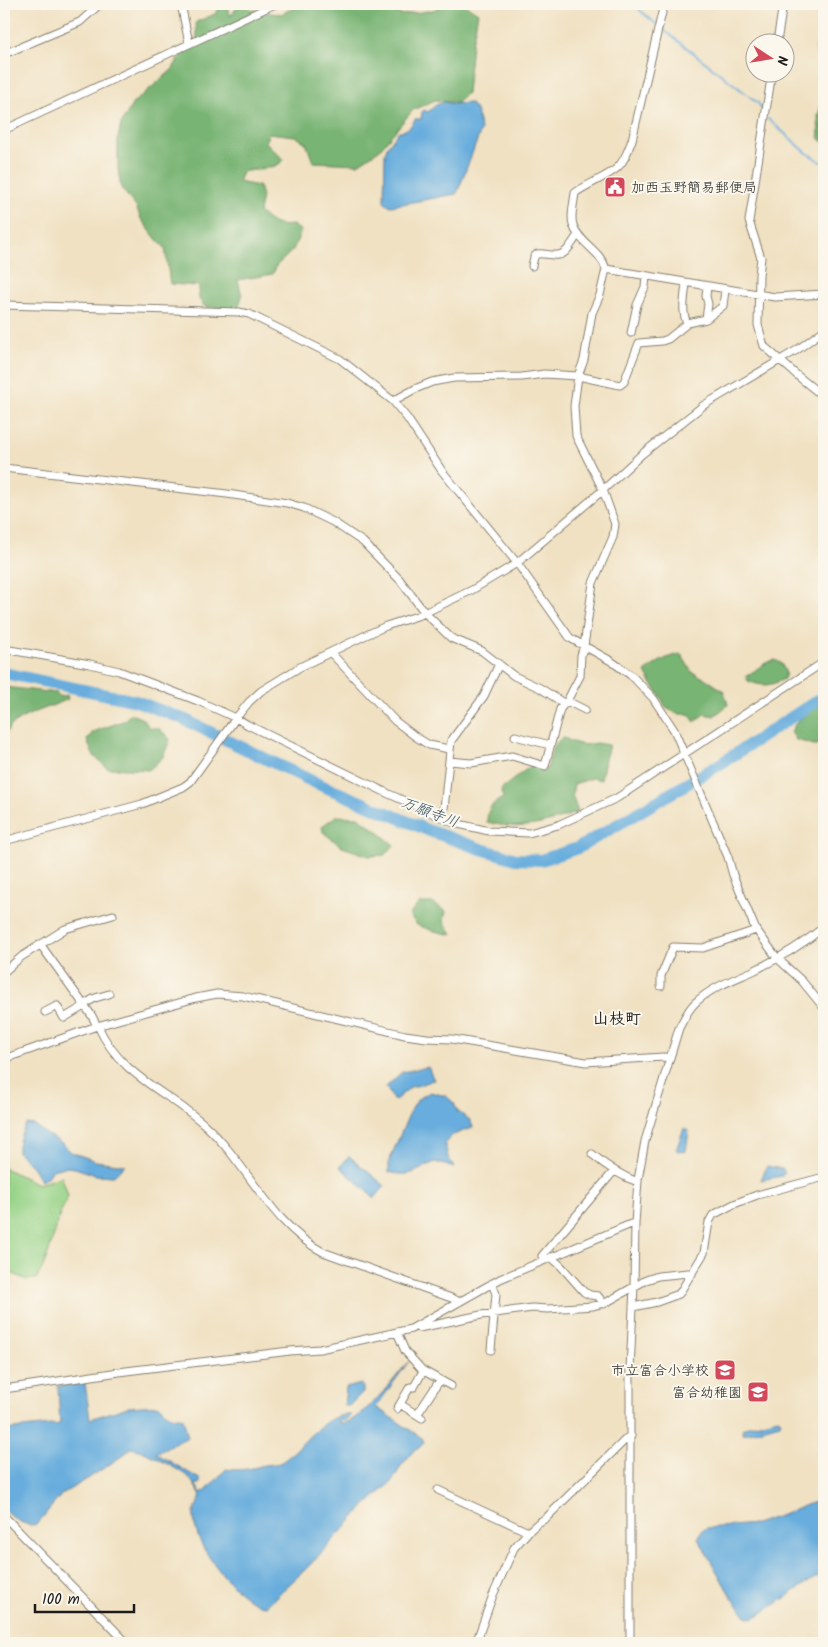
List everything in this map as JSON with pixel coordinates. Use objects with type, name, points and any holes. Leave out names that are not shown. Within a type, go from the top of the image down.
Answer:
[{"type":"street","points":[[4,54],[80,22],[100,4]]},
{"type":"street","points":[[181,4],[188,43]]},
{"type":"street","points":[[4,130],[275,4]]},
{"type":"street","points":[[450,761],[471,763],[512,756],[545,766],[560,709],[566,702],[580,676],[581,654],[584,646],[593,583],[613,537],[615,524],[603,490],[576,436],[574,406],[578,376],[584,360],[592,313],[600,295],[606,269],[601,258],[578,234],[572,223],[576,193],[591,182],[616,169],[625,158],[632,140],[664,4]]},
{"type":"street","points":[[779,32],[783,4]]},
{"type":"street","points":[[770,82],[749,221],[761,258],[758,294],[760,337],[764,346],[824,397]]},
{"type":"street","points":[[532,266],[534,257],[537,254],[561,255],[568,250],[578,234]]},
{"type":"street","points":[[606,269],[781,298],[824,294]]},
{"type":"street","points":[[631,333],[646,276]]},
{"type":"street","points":[[686,283],[684,310],[687,323]]},
{"type":"street","points":[[706,319],[708,304],[706,296],[707,287]]},
{"type":"street","points":[[393,401],[432,382],[454,378],[522,377],[544,374],[578,376],[620,385],[624,382],[639,343],[668,339],[687,323],[706,319],[723,306],[725,290]]},
{"type":"street","points":[[4,305],[239,312],[249,314],[340,359],[393,401],[407,418],[442,472],[517,563],[570,638],[611,661],[632,676],[653,698],[674,730],[728,857],[733,875],[756,930],[777,958],[802,981],[824,1008]]},
{"type":"street","points":[[4,841],[142,804],[183,788],[190,782],[235,719],[261,691],[278,679],[386,626],[425,613],[472,590],[517,563],[603,490],[642,454],[704,405],[781,360],[824,330]]},
{"type":"street","points":[[4,468],[227,494],[287,503],[304,508],[333,522],[363,542],[400,580],[425,613],[451,638],[482,651],[514,676],[585,710]]},
{"type":"street","points":[[4,649],[119,671],[198,701],[380,790],[454,823],[489,831],[529,833],[558,825],[617,798],[824,662]]},
{"type":"street","points":[[331,653],[395,721],[429,744],[449,749]]},
{"type":"street","points":[[441,817],[444,809],[451,741],[484,696],[499,664]]},
{"type":"street","points":[[514,736],[550,745]]},
{"type":"street","points":[[4,972],[21,957],[65,929],[113,915]]},
{"type":"street","points":[[630,1643],[630,1370],[635,1224],[638,1182],[645,1141],[679,1028],[696,1002],[721,985],[792,950],[824,927]]},
{"type":"street","points":[[661,986],[661,976],[673,947],[703,948],[756,930]]},
{"type":"street","points":[[40,944],[84,1005],[110,1049],[143,1081],[184,1108],[206,1126],[277,1214],[308,1244],[323,1252],[459,1302]]},
{"type":"street","points":[[45,1012],[57,1006],[64,1018],[95,998],[110,994]]},
{"type":"street","points":[[4,1059],[97,1026],[196,998],[217,994],[230,994],[406,1035],[452,1039],[586,1062],[670,1058]]},
{"type":"street","points":[[592,1154],[625,1178],[638,1182]]},
{"type":"street","points":[[604,1304],[598,1296],[584,1292],[561,1266],[542,1256],[614,1171]]},
{"type":"street","points":[[633,1307],[664,1300],[679,1294],[704,1253],[709,1222],[713,1215],[734,1204],[758,1195],[824,1177]]},
{"type":"street","points":[[4,1389],[126,1370],[320,1349],[397,1332],[417,1325],[492,1283],[548,1258],[635,1224]]},
{"type":"street","points":[[417,1325],[419,1328],[532,1308],[548,1309],[604,1304],[646,1280],[658,1276],[692,1274]]},
{"type":"street","points":[[491,1350],[496,1294],[492,1283]]},
{"type":"street","points":[[397,1332],[405,1352],[424,1371],[451,1386]]},
{"type":"street","points":[[424,1371],[414,1387],[410,1387],[398,1406],[419,1417],[440,1380]]},
{"type":"street","points":[[476,1643],[493,1595],[514,1548],[528,1532],[546,1518],[631,1436]]},
{"type":"street","points":[[438,1490],[528,1532]]},
{"type":"street","points":[[4,1516],[127,1643]]},
{"type":"green space","points":[[221,4],[226,4],[231,16],[239,4],[259,12],[281,14],[302,4],[389,4],[392,11],[401,15],[434,10],[440,4],[464,4],[478,13],[472,44],[467,93],[457,103],[435,100],[413,110],[379,150],[358,164],[313,162],[306,143],[295,136],[268,133],[266,142],[284,160],[276,166],[242,172],[238,182],[259,186],[262,196],[259,212],[267,219],[278,225],[293,225],[301,231],[293,250],[276,266],[273,274],[238,280],[242,296],[238,309],[205,307],[199,299],[199,286],[170,284],[165,248],[141,219],[136,207],[121,188],[118,168],[118,138],[121,124],[133,103],[172,70],[181,55],[197,37],[196,22],[215,14]]},
{"type":"green space","points":[[824,13],[824,62],[818,59],[816,49]]},
{"type":"green space","points":[[824,104],[824,143],[819,138],[818,117],[821,105]]},
{"type":"green space","points":[[681,654],[692,672],[724,691],[728,705],[714,716],[704,714],[695,722],[689,714],[678,714],[666,708],[647,677],[645,672],[653,666],[666,658]]},
{"type":"green space","points":[[775,660],[781,663],[786,673],[784,679],[766,685],[748,681],[746,676],[770,661]]},
{"type":"green space","points":[[4,687],[57,693],[60,697],[67,695],[68,699],[19,720],[10,727],[4,738]]},
{"type":"green space","points":[[824,703],[824,744],[814,745],[796,740],[791,732],[796,723],[804,715]]},
{"type":"green space","points":[[131,714],[143,719],[149,727],[160,729],[170,739],[163,757],[149,770],[107,768],[93,755],[87,740],[93,732],[123,721]]},
{"type":"green space","points":[[562,737],[583,745],[596,743],[609,745],[601,780],[593,778],[574,784],[572,795],[578,812],[534,825],[511,826],[487,822],[491,807],[495,802],[503,798],[501,789],[533,764],[547,769],[553,747]]},
{"type":"green space","points":[[336,816],[358,817],[394,845],[385,855],[369,856],[342,847],[323,832],[322,826]]},
{"type":"green space","points":[[419,903],[432,903],[446,911],[444,921],[453,935],[417,925],[409,915]]},
{"type":"green space","points":[[4,1168],[38,1184],[62,1177],[68,1196],[47,1256],[36,1279],[27,1280],[4,1270]]},
{"type":"water","points":[[444,102],[453,104],[470,103],[476,110],[481,130],[458,191],[456,194],[391,206],[387,205],[384,201],[385,153],[387,147],[399,131],[409,128],[415,119],[421,119],[424,110],[428,112],[436,105]]},
{"type":"water","points":[[428,1067],[434,1080],[412,1086],[394,1101],[386,1087],[402,1072]]},
{"type":"water","points":[[430,1092],[446,1096],[454,1103],[457,1111],[470,1120],[473,1127],[451,1136],[445,1144],[448,1157],[454,1168],[435,1162],[408,1174],[389,1172],[389,1161],[410,1112],[418,1099]]},
{"type":"water","points":[[26,1124],[34,1125],[63,1144],[71,1152],[96,1161],[125,1165],[114,1176],[96,1175],[75,1168],[65,1167],[52,1170],[41,1181],[33,1168],[18,1152],[21,1134]]},
{"type":"water","points":[[684,1128],[689,1131],[686,1151],[683,1152],[676,1150]]},
{"type":"water","points":[[349,1156],[385,1186],[375,1198],[340,1167]]},
{"type":"water","points":[[767,1166],[783,1169],[785,1173],[782,1176],[761,1180]]},
{"type":"water","points":[[409,1361],[376,1407],[422,1438],[424,1442],[418,1449],[416,1448],[401,1466],[392,1482],[366,1505],[308,1567],[266,1606],[248,1599],[238,1591],[205,1551],[198,1536],[194,1520],[194,1513],[201,1495],[191,1480],[175,1468],[136,1449],[130,1448],[125,1454],[62,1494],[37,1524],[23,1523],[4,1509],[4,1430],[60,1424],[58,1386],[85,1383],[90,1419],[128,1407],[158,1405],[169,1415],[183,1418],[188,1437],[156,1453],[201,1480],[199,1484],[195,1484],[201,1493],[205,1492],[226,1469],[255,1468],[279,1463],[323,1424],[341,1415],[351,1415],[344,1421],[339,1420],[342,1424],[351,1420],[378,1397]]},
{"type":"water","points":[[363,1385],[363,1392],[349,1406],[344,1406],[346,1388]]},
{"type":"water","points":[[778,1418],[781,1421],[780,1424],[743,1434],[742,1429],[748,1426]]},
{"type":"water","points":[[824,1498],[824,1573],[753,1618],[746,1616],[730,1595],[698,1538],[702,1531],[707,1528],[755,1524]]},
{"type":"waterway","points":[[633,4],[656,24]]},
{"type":"waterway","points":[[660,27],[758,103],[763,111]]},
{"type":"waterway","points":[[768,119],[807,153],[824,164]]},
{"type":"waterway","name":"万願寺川","points":[[4,673],[136,701],[183,719],[318,784],[430,831],[516,859],[541,860],[578,848],[717,766],[824,696]]},
{"type":"place","name":"加西玉野簡易郵便局","points":[[615,187]]},
{"type":"place","name":"市立富合小学校","points":[[725,1370]]},
{"type":"place","name":"富合幼稚園","points":[[758,1392]]},
{"type":"district","name":"山枝町","points":[[617,1018]]}]
